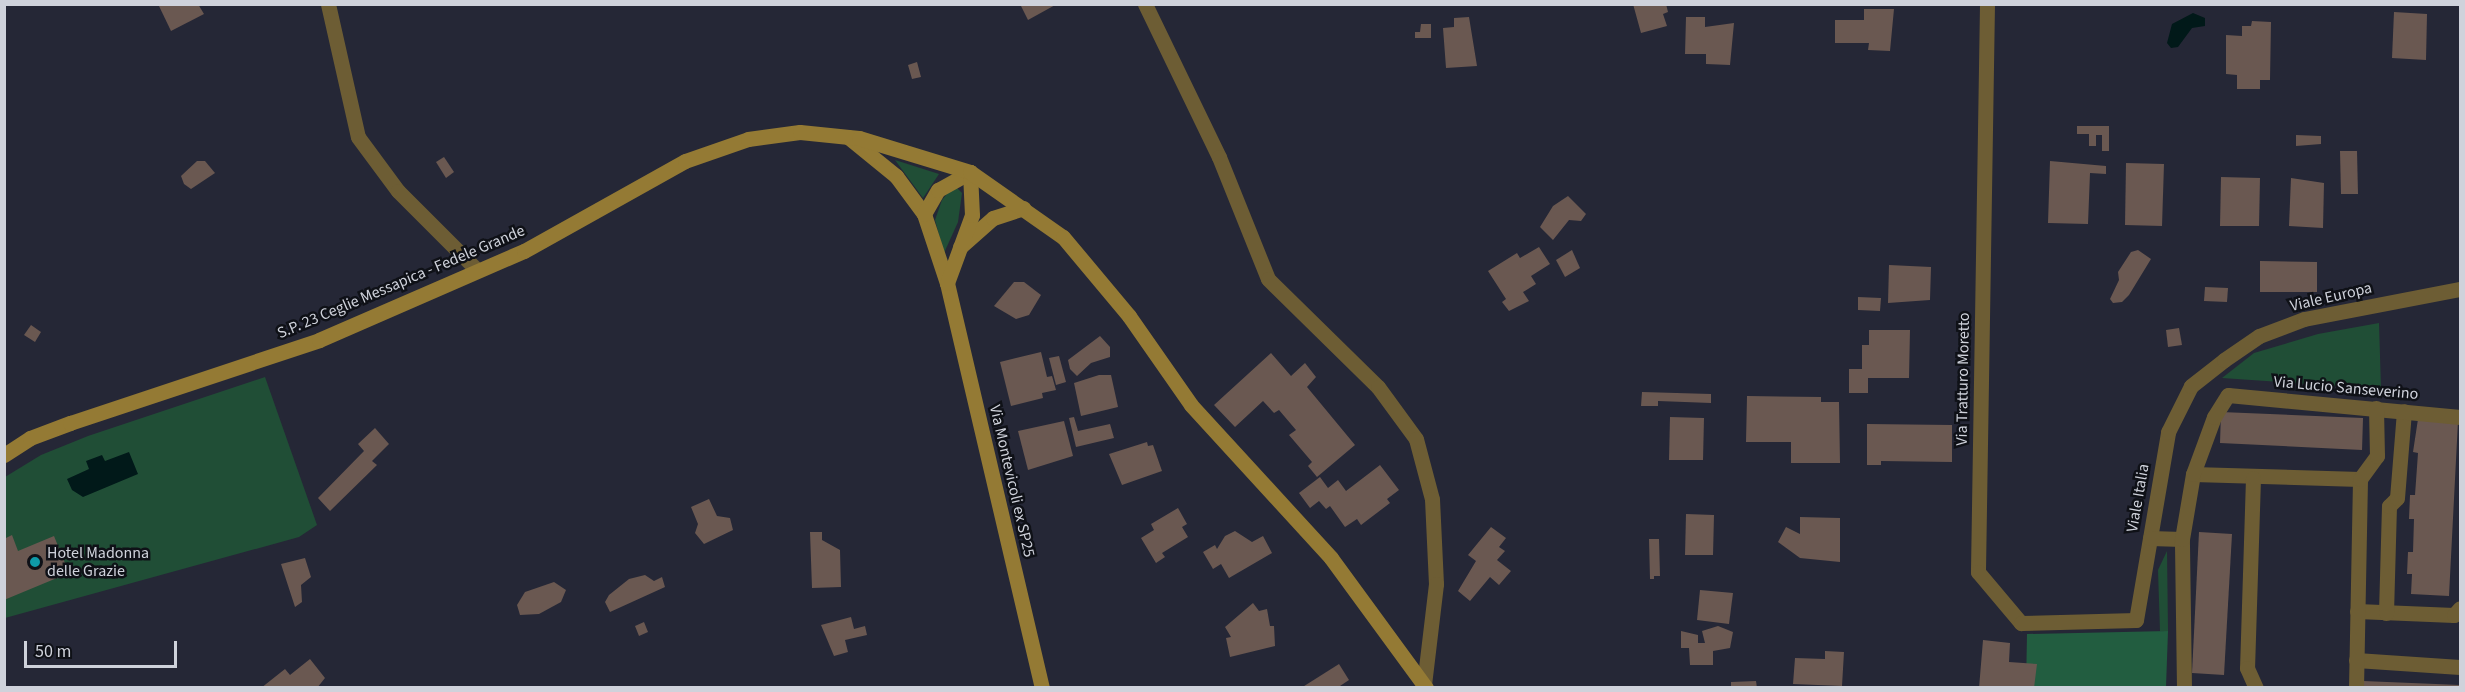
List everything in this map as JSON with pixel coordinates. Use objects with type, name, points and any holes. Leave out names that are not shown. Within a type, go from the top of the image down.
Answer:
[{"type":"street","points":[[328,4],[358,137],[398,191],[477,270]]},
{"type":"street","points":[[1144,4],[1219,157],[1268,279],[1378,387],[1416,439],[1432,499],[1436,584],[1425,686]]},
{"type":"street","name":"Via Tratturo Moretto","points":[[1987,4],[1977,572],[2021,623],[2136,620]]},
{"type":"street","name":"S.P. 23 Ceglie Messapica - Fedele Grande","points":[[4,455],[30,438],[70,423],[319,340],[524,251],[685,161],[748,139],[800,132],[848,137],[912,151],[970,172],[1023,208],[1071,246],[1129,316],[1191,405],[1331,558],[1425,686]]},
{"type":"street","name":"Via Montevicoli ex SP25","points":[[848,137],[896,176],[924,214],[947,283],[1042,687]]},
{"type":"street","points":[[924,214],[938,190],[970,172],[972,215],[947,283]]},
{"type":"street","points":[[958,248],[993,218],[1023,208]]},
{"type":"street","name":"Viale Europa","points":[[2191,386],[2259,336],[2304,319],[2460,289]]},
{"type":"street","name":"Viale Italia","points":[[2136,620],[2168,432],[2191,386]]},
{"type":"street","name":"Via Lucio Sanseverino","points":[[2193,474],[2214,417],[2228,395],[2460,417]]},
{"type":"street","points":[[2356,687],[2360,479],[2378,456],[2376,408]]},
{"type":"street","points":[[2386,613],[2388,506],[2397,498],[2404,411]]},
{"type":"street","points":[[2184,687],[2182,539],[2193,474],[2253,478],[2360,479]]},
{"type":"street","points":[[2253,478],[2247,668],[2256,687]]},
{"type":"street","points":[[2150,538],[2182,539]]},
{"type":"street","points":[[2357,611],[2454,615],[2460,608]]},
{"type":"street","points":[[2356,660],[2460,667]]},
{"type":"green space","points":[[895,160],[939,174],[923,198]]},
{"type":"green space","points":[[954,185],[962,193],[958,222],[944,253],[935,220],[942,200]]},
{"type":"green space","points":[[2379,323],[2381,389],[2222,378],[2254,353],[2318,334]]},
{"type":"green space","points":[[265,377],[317,525],[299,537],[5,618],[5,477],[41,455],[88,436]]},
{"type":"green space","points":[[2167,551],[2168,631],[2160,631],[2158,570]]},
{"type":"green space","points":[[2168,631],[2166,687],[2026,688],[2027,634]]},
{"type":"shaded area","points":[[2193,13],[2205,18],[2205,26],[2192,28],[2178,47],[2171,48],[2167,43],[2172,24]]},
{"type":"shaded area","points":[[129,452],[138,474],[83,497],[72,490],[67,479],[89,469],[86,461],[102,455],[105,461]]},
{"type":"building","points":[[162,4],[198,4],[204,14],[171,31],[159,6]]},
{"type":"building","points":[[1020,4],[1057,4],[1028,20]]},
{"type":"building","points":[[1633,4],[1666,4],[1668,12],[1663,14],[1667,26],[1641,33]]},
{"type":"building","points":[[1864,9],[1894,9],[1890,51],[1868,50],[1869,43],[1835,43],[1835,20],[1864,20]]},
{"type":"building","points":[[2394,12],[2427,14],[2426,60],[2392,58]]},
{"type":"building","points":[[1469,17],[1477,66],[1446,68],[1443,28],[1454,27],[1454,18]]},
{"type":"building","points":[[1686,17],[1705,17],[1705,27],[1734,23],[1730,65],[1706,64],[1706,54],[1685,54]]},
{"type":"building","points":[[2252,21],[2271,22],[2270,80],[2260,80],[2260,89],[2237,89],[2237,75],[2226,74],[2226,35],[2242,36],[2242,26],[2251,26]]},
{"type":"building","points":[[1421,24],[1431,24],[1431,38],[1415,38],[1415,32],[1420,32]]},
{"type":"building","points":[[917,62],[921,77],[912,79],[908,65]]},
{"type":"building","points":[[2077,126],[2109,126],[2109,151],[2102,151],[2102,135],[2096,135],[2096,146],[2089,146],[2089,134],[2077,134]]},
{"type":"building","points":[[2296,135],[2321,136],[2321,144],[2296,146]]},
{"type":"building","points":[[2340,151],[2357,151],[2358,194],[2341,194]]},
{"type":"building","points":[[444,157],[454,172],[446,178],[436,162]]},
{"type":"building","points":[[197,161],[205,161],[215,173],[191,189],[184,184],[181,176]]},
{"type":"building","points":[[2050,161],[2106,166],[2106,174],[2090,173],[2088,224],[2048,223]]},
{"type":"building","points":[[2126,163],[2164,164],[2162,226],[2125,225]]},
{"type":"building","points":[[2221,177],[2260,178],[2259,226],[2220,226]]},
{"type":"building","points":[[2291,178],[2324,183],[2323,228],[2289,226]]},
{"type":"building","points":[[1568,196],[1586,214],[1581,221],[1569,220],[1553,240],[1540,227],[1553,206]]},
{"type":"building","points":[[1539,247],[1550,264],[1531,276],[1536,284],[1523,292],[1529,301],[1509,311],[1502,302],[1506,299],[1488,271],[1517,253],[1520,258]]},
{"type":"building","points":[[1572,250],[1580,268],[1565,277],[1556,260]]},
{"type":"building","points":[[2138,250],[2151,259],[2129,295],[2122,302],[2113,303],[2110,299],[2119,280],[2118,272],[2131,252]]},
{"type":"building","points":[[2260,261],[2317,262],[2317,292],[2260,292]]},
{"type":"building","points":[[1889,265],[1931,267],[1930,300],[1888,303]]},
{"type":"building","points":[[1014,282],[1024,282],[1041,295],[1029,315],[1016,319],[994,306]]},
{"type":"building","points":[[2205,287],[2228,288],[2227,302],[2204,301]]},
{"type":"building","points":[[1858,297],[1881,298],[1880,311],[1858,310]]},
{"type":"building","points":[[31,325],[41,332],[35,342],[24,335]]},
{"type":"building","points":[[2179,328],[2182,345],[2168,347],[2166,330]]},
{"type":"building","points":[[1869,330],[1910,330],[1909,378],[1868,378],[1868,393],[1849,393],[1849,369],[1862,369],[1862,345],[1869,345]]},
{"type":"building","points":[[1100,336],[1110,347],[1110,357],[1091,363],[1077,376],[1070,369],[1068,360]]},
{"type":"building","points":[[1041,352],[1047,377],[1052,376],[1056,390],[1042,393],[1043,398],[1011,406],[1000,362]]},
{"type":"building","points":[[1271,353],[1291,376],[1305,363],[1316,377],[1307,387],[1355,445],[1317,477],[1308,466],[1312,462],[1289,435],[1296,430],[1279,410],[1274,413],[1263,401],[1235,427],[1214,405]]},
{"type":"building","points":[[1059,356],[1066,382],[1056,385],[1049,358]]},
{"type":"building","points":[[1099,375],[1111,375],[1118,407],[1081,416],[1074,383]]},
{"type":"building","points":[[1642,392],[1711,394],[1711,403],[1658,401],[1658,406],[1641,406]]},
{"type":"building","points":[[1747,396],[1821,397],[1821,402],[1839,402],[1840,463],[1791,463],[1791,442],[1746,442]]},
{"type":"building","points":[[2221,412],[2363,418],[2362,450],[2220,443]]},
{"type":"building","points":[[1074,417],[1078,431],[1110,424],[1114,438],[1076,447],[1069,418]]},
{"type":"building","points":[[1670,417],[1704,418],[1703,460],[1669,460]]},
{"type":"building","points":[[2418,419],[2458,421],[2449,596],[2411,594],[2412,574],[2407,574],[2408,552],[2413,552],[2414,519],[2409,519],[2410,495],[2415,495],[2418,453],[2413,452]]},
{"type":"building","points":[[1064,421],[1073,456],[1028,470],[1018,431]]},
{"type":"building","points":[[1867,424],[1952,425],[1952,462],[1881,461],[1881,465],[1867,465]]},
{"type":"building","points":[[375,428],[389,444],[372,461],[377,465],[330,511],[318,498],[364,451],[358,444]]},
{"type":"building","points":[[1147,442],[1148,446],[1153,445],[1162,471],[1122,485],[1109,454]]},
{"type":"building","points":[[1380,465],[1399,490],[1387,499],[1390,503],[1361,525],[1357,519],[1345,527],[1330,506],[1326,509],[1319,501],[1310,508],[1299,493],[1320,477],[1328,488],[1338,480],[1346,491]]},
{"type":"building","points":[[709,499],[717,516],[730,518],[733,530],[704,544],[695,533],[698,524],[691,507]]},
{"type":"building","points":[[1178,508],[1187,524],[1182,527],[1188,537],[1162,553],[1165,557],[1156,563],[1141,538],[1154,530],[1151,524]]},
{"type":"building","points":[[1686,514],[1714,515],[1713,555],[1685,555]]},
{"type":"building","points":[[1800,517],[1840,518],[1840,562],[1800,558],[1778,542],[1786,527],[1800,534]]},
{"type":"building","points":[[1491,527],[1506,538],[1499,547],[1505,551],[1497,560],[1511,571],[1499,585],[1490,577],[1470,601],[1458,591],[1476,561],[1468,555]]},
{"type":"building","points":[[1235,531],[1252,542],[1263,536],[1272,553],[1229,578],[1221,564],[1213,569],[1203,552],[1215,545],[1217,549],[1225,536]]},
{"type":"building","points":[[810,532],[822,532],[822,540],[840,550],[841,587],[812,588]]},
{"type":"building","points":[[2199,532],[2232,534],[2224,675],[2192,673]]},
{"type":"building","name":"Hotel Madonna delle Grazie","points":[[12,535],[18,551],[54,536],[69,573],[4,600],[4,539]]},
{"type":"building","points":[[1649,539],[1659,539],[1660,576],[1654,576],[1654,579],[1650,579]]},
{"type":"building","points":[[305,558],[311,577],[301,585],[302,602],[295,607],[281,564]]},
{"type":"building","points":[[645,575],[654,581],[662,577],[665,587],[610,612],[605,602],[609,595],[629,579]]},
{"type":"building","points":[[554,582],[566,590],[561,602],[539,614],[520,615],[517,605],[525,592]]},
{"type":"building","points":[[1700,590],[1733,593],[1729,624],[1697,620]]},
{"type":"building","points":[[1253,603],[1259,611],[1267,609],[1270,626],[1274,626],[1275,646],[1230,657],[1226,638],[1231,637],[1225,627]]},
{"type":"building","points":[[851,617],[854,629],[865,626],[867,635],[845,640],[848,652],[834,656],[821,625]]},
{"type":"building","points":[[644,622],[648,632],[639,636],[635,626]]},
{"type":"building","points":[[1718,626],[1733,632],[1730,648],[1713,651],[1713,665],[1690,665],[1689,648],[1681,648],[1681,631],[1698,635],[1698,643],[1705,643],[1702,631]]},
{"type":"building","points":[[1983,640],[2010,643],[2009,662],[2037,664],[2034,688],[1979,688]]},
{"type":"building","points":[[1825,651],[1844,652],[1842,686],[1793,684],[1795,658],[1825,659]]},
{"type":"building","points":[[310,659],[325,678],[317,688],[261,688],[285,669],[290,675]]},
{"type":"building","points":[[1339,664],[1349,680],[1337,688],[1301,688]]},
{"type":"building","points":[[1756,681],[1757,688],[1731,688],[1731,682]]},
{"type":"building","points":[[2363,681],[2460,685],[2460,688],[2363,688]]},
{"type":"place","name":"Hotel Madonna delle Grazie","points":[[35,562]]}]
